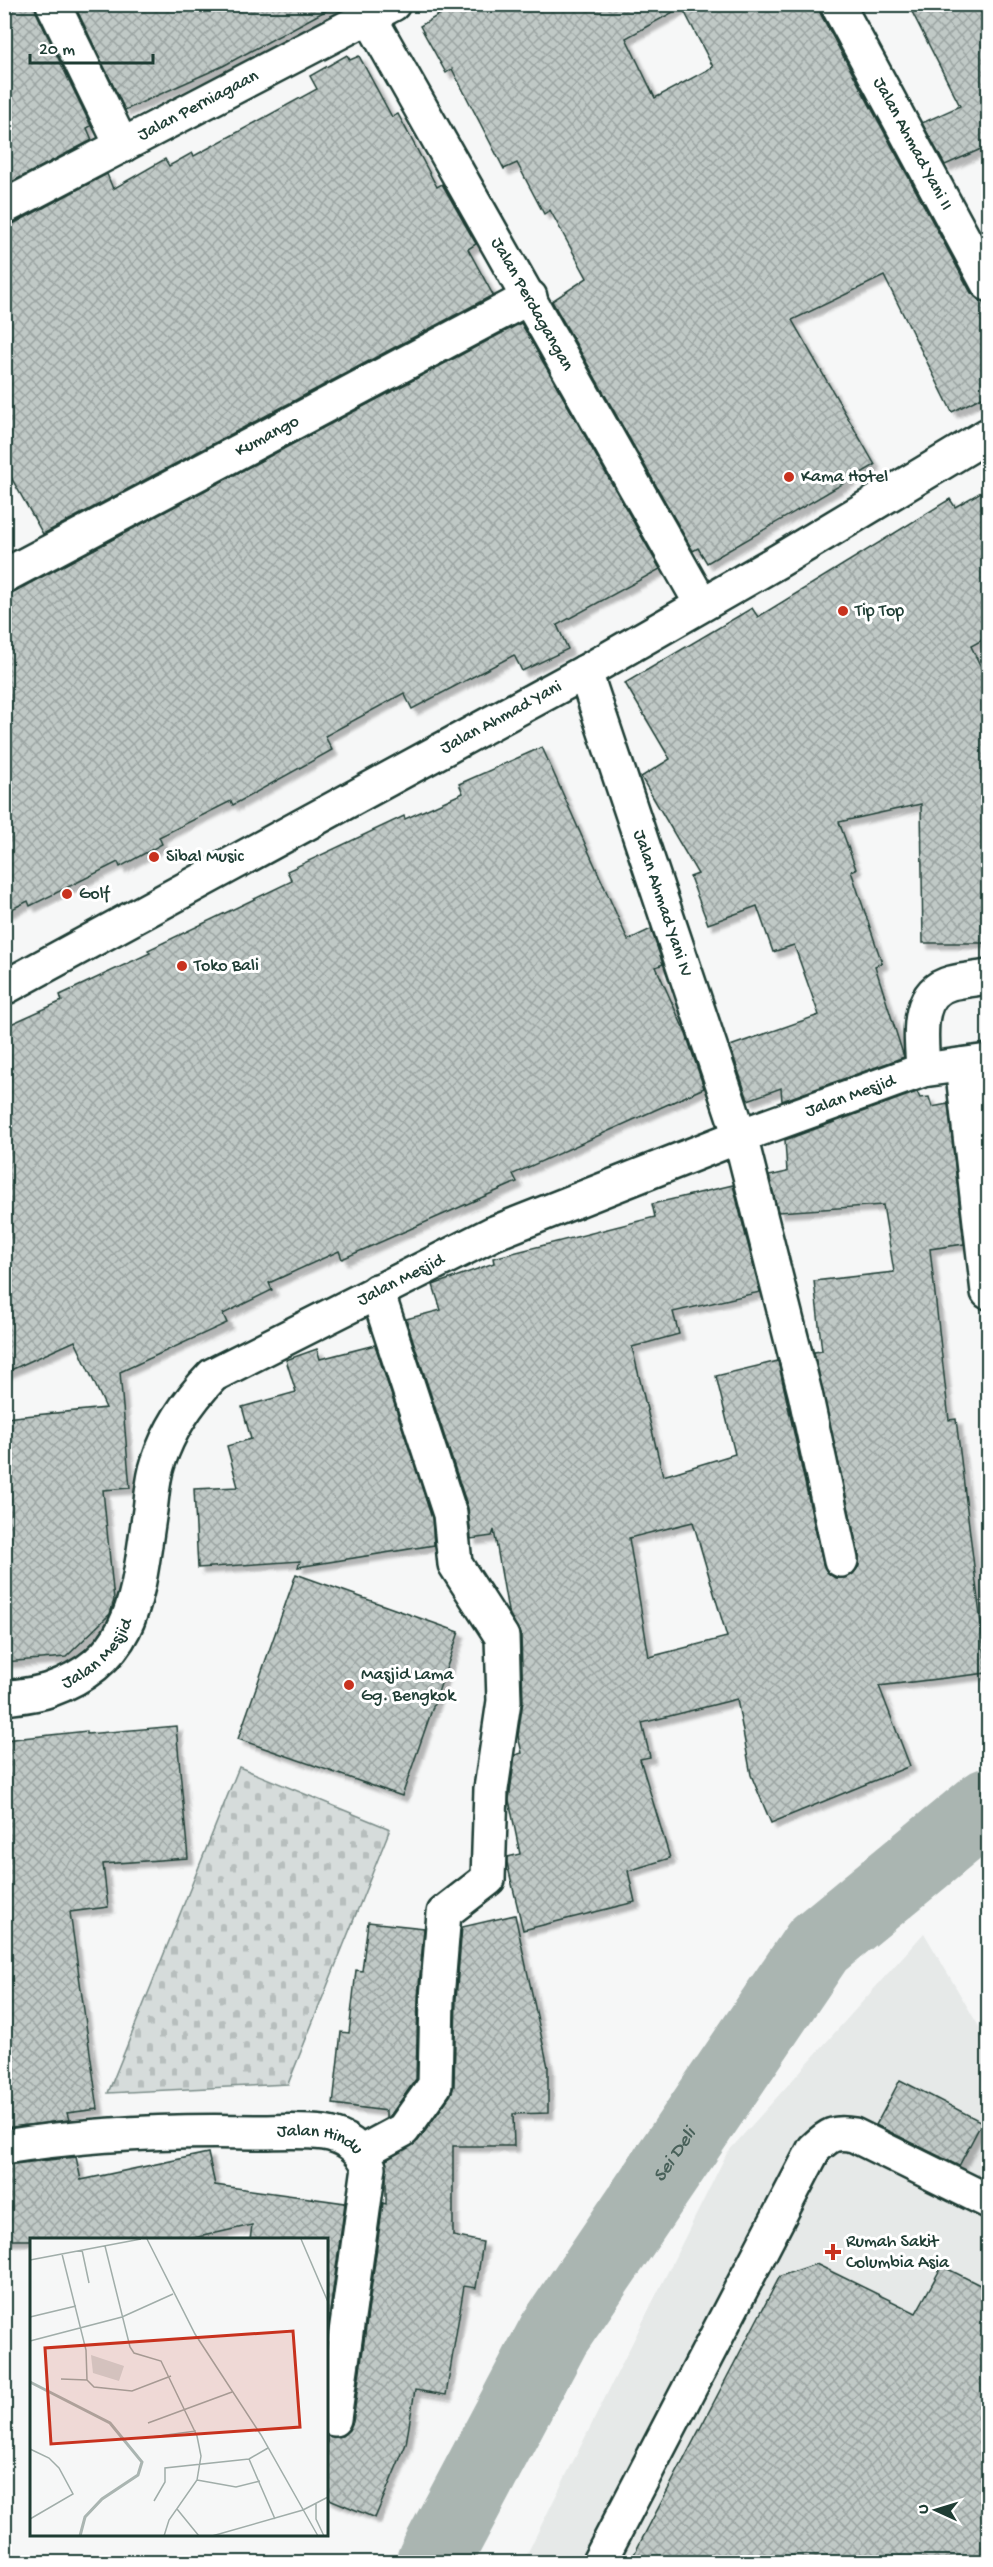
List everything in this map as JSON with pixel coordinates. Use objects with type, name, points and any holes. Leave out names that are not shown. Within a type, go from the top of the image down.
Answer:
[{"type":"street","points":[[52,4],[122,146]]},
{"type":"street","name":"Jalan Ahmad Yani II","points":[[837,4],[988,284]]},
{"type":"street","name":"Jalan Perniagaan","points":[[4,207],[375,9]]},
{"type":"street","name":"Jalan Perdagangan","points":[[375,9],[530,297],[701,603]]},
{"type":"street","name":"Kumango","points":[[4,576],[530,297]]},
{"type":"street","name":"Jalan Ahmad Yani","points":[[4,987],[585,672],[701,603],[780,560],[988,435]]},
{"type":"street","name":"Jalan Ahmad Yani IV","points":[[585,672],[740,1136],[805,1393],[841,1560]]},
{"type":"street","points":[[923,1070],[921,1021],[924,1008],[933,993],[948,984],[988,977]]},
{"type":"street","points":[[975,1063],[988,1292]]},
{"type":"street","name":"Jalan Mesjid","points":[[4,1698],[49,1690],[87,1672],[115,1647],[129,1620],[139,1583],[157,1465],[170,1431],[190,1399],[213,1375],[494,1233],[740,1136],[923,1070],[975,1063]]},
{"type":"street","points":[[362,2152],[403,2130],[435,2085],[436,1998],[444,1912],[488,1879],[491,1789],[504,1701],[502,1637],[455,1564],[450,1514],[377,1291]]},
{"type":"street","name":"Jalan Hindu","points":[[4,2147],[45,2140],[219,2131],[325,2133],[344,2140],[362,2152],[369,2166],[334,2419]]},
{"type":"street","points":[[599,2562],[814,2149],[838,2132],[854,2135],[988,2201]]},
{"type":"shaded area","name":"Rumah Sakit Columbia Asia","points":[[924,1933],[988,2042],[988,2562],[523,2562],[727,2153]]},
{"type":"green space","points":[[239,1767],[390,1829],[288,2084],[108,2093]]},
{"type":"building","points":[[4,4],[35,4],[36,12],[91,126],[87,128],[92,140],[4,186]]},
{"type":"building","points":[[74,4],[338,4],[223,66],[125,110]]},
{"type":"building","points":[[457,4],[818,4],[820,13],[971,293],[982,301],[988,314],[988,394],[952,412],[884,276],[792,320],[875,465],[707,563],[698,548],[693,551],[552,301],[587,278],[550,210],[544,214],[517,163],[504,169],[452,69],[446,73],[420,26]],"holes":[[[682,7],[713,67],[655,98],[626,38]]]},
{"type":"building","points":[[908,4],[988,4],[988,163],[981,149],[945,165],[922,123],[960,106]]},
{"type":"building","points":[[347,55],[350,60],[359,56],[392,117],[398,114],[437,187],[442,184],[476,244],[468,249],[493,295],[43,534],[4,465],[4,226],[13,224],[107,174],[113,189],[165,159],[169,166],[192,153],[194,156],[317,89],[310,76]]},
{"type":"building","points":[[521,323],[660,569],[557,625],[568,649],[522,671],[514,655],[412,709],[404,693],[325,736],[332,750],[233,805],[231,801],[159,837],[162,844],[120,867],[118,862],[30,906],[28,901],[4,913],[4,597]]},
{"type":"building","points":[[988,488],[988,637],[971,646],[988,682],[988,943],[923,943],[921,804],[839,822],[856,869],[851,871],[882,963],[875,966],[904,1057],[782,1101],[781,1088],[748,1100],[730,1046],[819,1015],[794,945],[773,952],[757,906],[708,924],[690,877],[698,874],[641,777],[670,759],[625,683],[752,608],[758,617],[950,499],[955,507]]},
{"type":"building","points":[[542,747],[628,940],[651,929],[663,964],[656,967],[686,1034],[704,1088],[513,1174],[517,1182],[342,1259],[339,1251],[269,1283],[272,1290],[223,1314],[227,1323],[120,1372],[130,1488],[103,1490],[114,1600],[110,1614],[66,1657],[4,1662],[4,1418],[106,1408],[75,1341],[4,1373],[4,1027],[62,1001],[60,995],[150,953],[148,950],[292,881],[287,871],[404,816],[405,819],[463,793],[459,784]]},
{"type":"building","points":[[917,1092],[920,1098],[929,1097],[932,1107],[948,1104],[964,1244],[930,1249],[949,1420],[956,1419],[987,1673],[879,1686],[910,1766],[771,1823],[751,1775],[737,1699],[642,1723],[650,1757],[640,1759],[670,1858],[628,1871],[635,1902],[523,1930],[507,1863],[507,1857],[520,1854],[509,1800],[515,1755],[522,1753],[518,1736],[523,1701],[521,1636],[508,1611],[494,1530],[492,1536],[471,1539],[468,1508],[406,1319],[441,1310],[433,1285],[494,1263],[493,1258],[655,1217],[652,1204],[733,1185],[760,1292],[673,1312],[679,1334],[632,1347],[663,1476],[735,1454],[716,1376],[778,1361],[823,1564],[827,1572],[835,1578],[846,1578],[853,1574],[859,1566],[859,1556],[814,1352],[822,1351],[814,1281],[894,1272],[883,1205],[778,1212],[769,1176],[787,1172],[785,1140]],"holes":[[[693,1522],[727,1637],[649,1657],[629,1538]]]},
{"type":"building","points":[[375,1345],[432,1518],[434,1545],[298,1567],[300,1561],[198,1568],[194,1489],[238,1487],[227,1446],[251,1439],[242,1407],[296,1392],[286,1360],[317,1349],[320,1359]]},
{"type":"building","name":"Masjid Lama Gg. Bengkok","points":[[296,1574],[459,1632],[402,1796],[238,1739]]},
{"type":"building","points":[[176,1726],[188,1858],[103,1864],[108,1907],[70,1912],[98,2109],[67,2113],[69,2120],[4,2128],[4,1740],[87,1731],[87,1734]]},
{"type":"building","points":[[515,1915],[548,2067],[548,2113],[513,2114],[514,2146],[453,2146],[453,2236],[483,2242],[476,2288],[464,2286],[446,2395],[415,2390],[406,2444],[375,2518],[328,2498],[328,2436],[342,2436],[353,2422],[383,2203],[386,2204],[386,2160],[418,2141],[450,2096],[454,2086],[456,1999],[462,1927]]},
{"type":"building","points":[[368,1922],[424,1928],[418,1997],[416,2079],[390,2116],[386,2118],[386,2111],[333,2104],[341,2032],[349,2033],[356,1970],[362,1971]]},
{"type":"building","points":[[900,2080],[982,2122],[959,2166],[876,2125]]},
{"type":"building","points":[[208,2153],[215,2185],[345,2203],[328,2326],[328,2238],[250,2238],[252,2225],[194,2238],[4,2240],[4,2165],[76,2157],[81,2180]]},
{"type":"building","name":"Rumah Sakit Columbia Asia","points":[[816,2264],[916,2313],[942,2266],[988,2289],[988,2562],[630,2562],[780,2276]]},
{"type":"waterway","name":"Sei Deli","points":[[433,2562],[554,2334],[818,1945],[988,1805]]},
{"type":"place","name":"Kama Hotel","points":[[789,477]]},
{"type":"place","name":"Tip Top","points":[[843,611]]},
{"type":"place","name":"Sibal Music","points":[[154,857]]},
{"type":"place","name":"Golf","points":[[67,894]]},
{"type":"place","name":"Toko Bali","points":[[182,966]]},
{"type":"place","name":"Masjid Lama Gg. Bengkok","points":[[349,1685]]},
{"type":"place","name":"Rumah Sakit Columbia Asia","points":[[833,2252]]}]
